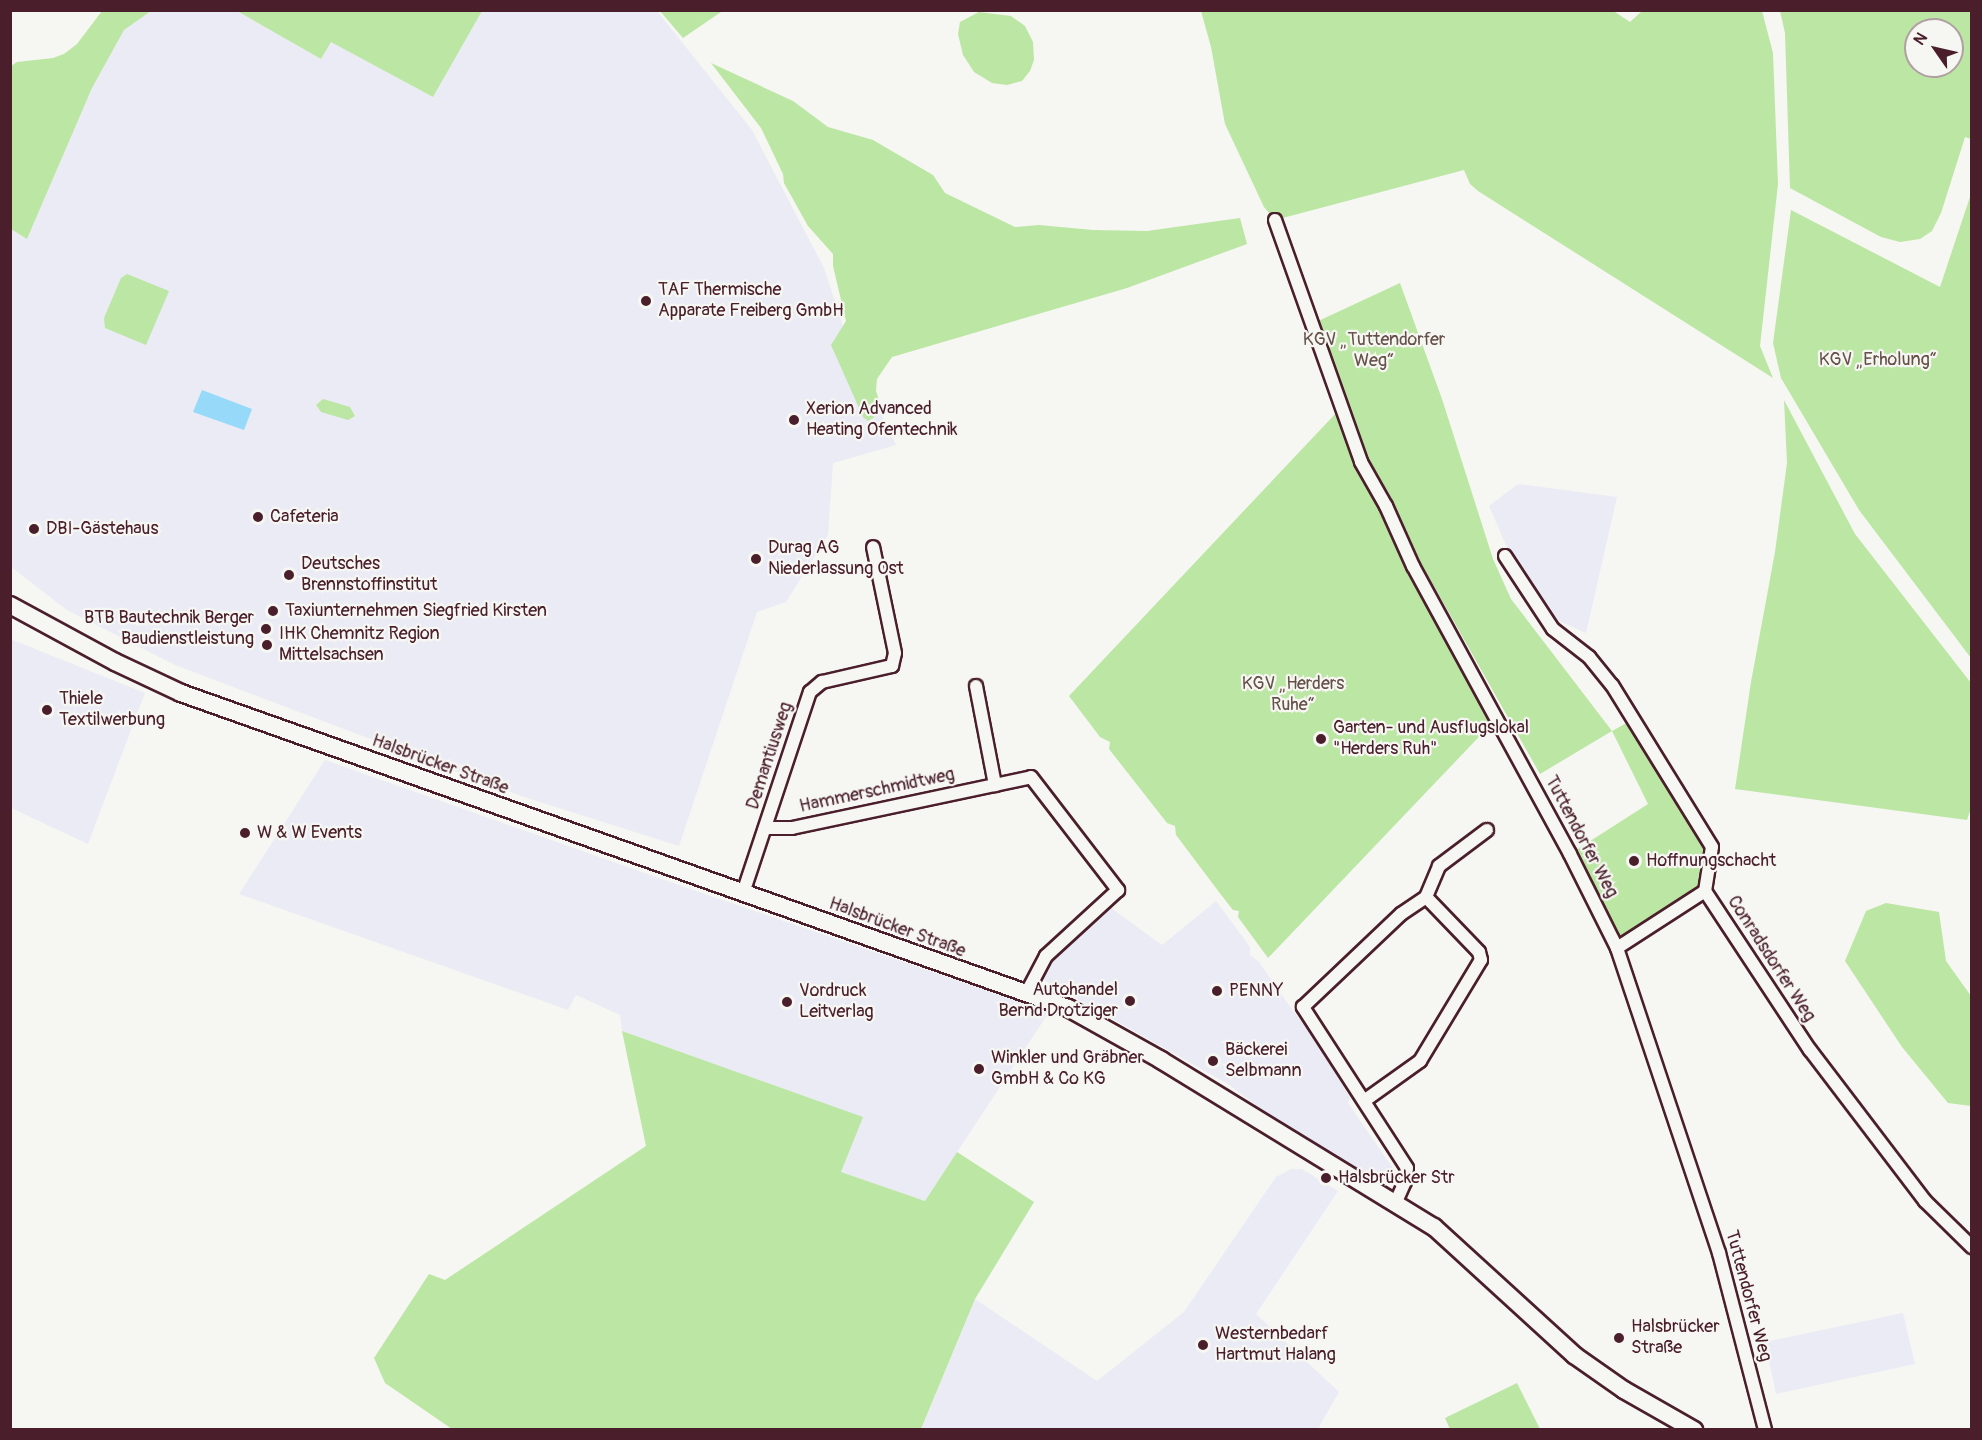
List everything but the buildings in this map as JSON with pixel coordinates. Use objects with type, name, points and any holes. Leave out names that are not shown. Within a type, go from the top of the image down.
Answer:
[{"type":"main road","name":"Halsbrücker Straße","points":[[10,605],[115,662],[182,693],[944,966],[1027,992],[1068,1008],[1151,1054],[1446,1236],[1574,1355],[1598,1373],[1694,1430]]},
{"type":"street","name":"Tuttendorfer Weg","points":[[1275,220],[1361,462],[1386,506],[1413,566],[1570,854],[1617,948],[1719,1253],[1765,1430]]},
{"type":"street","name":"Demantiusweg","points":[[743,893],[810,692],[822,682],[892,666],[895,653],[873,547]]},
{"type":"street","name":"Conradsdorfer Weg","points":[[1505,556],[1553,629],[1588,657],[1612,686],[1712,847],[1706,891],[1816,1059],[1925,1201],[1971,1247]]},
{"type":"street","points":[[976,686],[995,785]]},
{"type":"street","name":"Hammerschmidtweg","points":[[766,828],[792,828],[1031,777],[1118,890],[1046,956],[1027,992]]},
{"type":"street","points":[[1395,1204],[1406,1182],[1407,1168],[1303,1006],[1401,914],[1426,897],[1439,866],[1487,830]]},
{"type":"street","points":[[1617,948],[1706,891]]},
{"type":"street","points":[[1364,1101],[1420,1061],[1481,960],[1479,952],[1426,897]]},
{"type":"shaded area","points":[[151,11],[237,11],[321,59],[331,41],[433,97],[482,11],[657,11],[752,130],[824,268],[851,351],[896,445],[833,463],[828,535],[786,602],[757,612],[679,846],[524,797],[175,665],[67,610],[11,567],[11,229],[27,239],[92,88],[124,30]]},
{"type":"shaded area","points":[[1518,484],[1617,497],[1586,633],[1552,618],[1509,552],[1489,506]]},
{"type":"shaded area","points":[[10,639],[145,693],[88,844],[11,808]]},
{"type":"shaded area","points":[[325,760],[1049,1012],[925,1201],[841,1172],[862,1117],[622,1031],[620,1015],[576,995],[568,1010],[239,894]]},
{"type":"shaded area","points":[[1216,901],[1250,947],[1250,955],[1259,962],[1293,1011],[1311,1032],[1350,1098],[1348,1103],[1392,1167],[1391,1177],[1387,1181],[1372,1178],[1278,1122],[1228,1084],[1042,979],[1042,971],[1111,908],[1162,945]]},
{"type":"shaded area","points":[[1291,1169],[1302,1169],[1338,1191],[1256,1314],[1339,1392],[1318,1429],[921,1430],[975,1299],[1097,1381],[1184,1312],[1276,1177]]},
{"type":"shaded area","points":[[1903,1313],[1915,1364],[1776,1394],[1765,1342]]},
{"type":"green space","points":[[1612,10],[1630,22],[1642,11],[1762,11],[1773,53],[1778,184],[1760,346],[1773,378],[1478,191],[1470,184],[1464,170],[1275,220],[1264,207],[1225,124],[1211,47],[1201,11]]},
{"type":"green space","points":[[102,11],[151,11],[124,30],[92,88],[27,239],[11,229],[11,66],[17,62],[53,58],[64,54],[77,44]]},
{"type":"green space","points":[[237,11],[482,11],[433,97],[331,42],[321,59]]},
{"type":"green space","points":[[660,11],[739,11],[721,12],[683,38]]},
{"type":"green space","points":[[1780,11],[1971,11],[1971,139],[1965,137],[1941,213],[1932,231],[1920,239],[1900,242],[1881,237],[1790,188],[1785,33]]},
{"type":"green space","points":[[979,12],[1011,16],[1025,26],[1033,42],[1034,60],[1030,71],[1022,81],[1007,85],[992,83],[974,72],[963,55],[958,34],[960,22]]},
{"type":"green space","points":[[711,63],[793,101],[828,127],[873,140],[933,175],[945,193],[1015,227],[1039,225],[1093,230],[1147,231],[1240,218],[1247,244],[1127,288],[892,357],[877,379],[876,391],[883,412],[868,421],[863,417],[831,345],[846,321],[833,266],[833,254],[808,226],[784,183],[783,174],[761,128]]},
{"type":"green space","name":"KGV „Erholung“","points":[[1971,194],[1971,658],[1859,510],[1781,378],[1773,343],[1791,210],[1940,287]]},
{"type":"green space","points":[[127,274],[169,291],[146,345],[105,328],[104,318],[121,278]]},
{"type":"green space","name":"KGV „Tuttendorfer Weg“","points":[[1400,283],[1442,399],[1493,559],[1511,599],[1612,731],[1540,774],[1387,503],[1331,374],[1314,323]]},
{"type":"green space","points":[[323,399],[350,407],[355,416],[348,420],[321,412],[316,405]]},
{"type":"green space","points":[[1784,400],[1855,534],[1971,683],[1972,805],[1967,820],[1735,789],[1751,682],[1775,552],[1787,463]]},
{"type":"green space","name":"KGV „Herders Ruhe“","points":[[1338,411],[1495,720],[1268,958],[1238,917],[1239,911],[1233,910],[1176,835],[1175,826],[1167,823],[1109,749],[1110,742],[1100,737],[1069,696]]},
{"type":"green space","points":[[1632,720],[1712,847],[1705,891],[1617,948],[1570,854],[1648,804],[1612,731]]},
{"type":"green space","points":[[1886,903],[1939,912],[1946,961],[1971,996],[1971,1106],[1948,1103],[1902,1047],[1845,961],[1866,911]]},
{"type":"green space","points":[[622,1031],[863,1117],[841,1172],[925,1201],[957,1152],[1034,1202],[975,1299],[921,1429],[452,1429],[385,1383],[374,1358],[429,1274],[445,1280],[646,1146]]},
{"type":"green space","points":[[1517,1383],[1540,1429],[1450,1429],[1445,1418]]},
{"type":"water","points":[[202,390],[252,409],[244,430],[193,412]]},
{"type":"place","name":"TAF Thermische Apparate Freiberg GmbH","points":[[646,301]]},
{"type":"place","name":"Xerion Advanced Heating Ofentechnik","points":[[794,420]]},
{"type":"place","name":"Cafeteria","points":[[258,517]]},
{"type":"place","name":"DBI-Gästehaus","points":[[34,529]]},
{"type":"place","name":"Durag AG Niederlassung Ost","points":[[756,559]]},
{"type":"place","name":"Deutsches Brennstoffinstitut","points":[[289,575]]},
{"type":"place","name":"Taxiunternehmen Siegfried Kirsten","points":[[273,611]]},
{"type":"place","name":"BTB Bautechnik Berger Baudienstleistung","points":[[266,629]]},
{"type":"place","name":"IHK Chemnitz Region Mittelsachsen","points":[[267,645]]},
{"type":"place","name":"Thiele Textilwerbung","points":[[47,710]]},
{"type":"place","name":"Garten- und Ausflugslokal \"Herders Ruh\"","points":[[1321,739]]},
{"type":"place","name":"W & W Events","points":[[245,833]]},
{"type":"place","name":"Hoffnungschacht","points":[[1634,861]]},
{"type":"place","name":"PENNY","points":[[1217,991]]},
{"type":"place","name":"Autohandel Bernd Drotziger","points":[[1130,1001]]},
{"type":"place","name":"Vordruck Leitverlag","points":[[787,1002]]},
{"type":"place","name":"Bäckerei Selbmann","points":[[1213,1061]]},
{"type":"place","name":"Winkler und Gräbner GmbH & Co KG","points":[[979,1069]]},
{"type":"place","name":"Halsbrücker Str","points":[[1326,1178]]},
{"type":"place","name":"Halsbrücker Straße","points":[[1619,1338]]},
{"type":"place","name":"Westernbedarf Hartmut Halang","points":[[1203,1345]]}]
